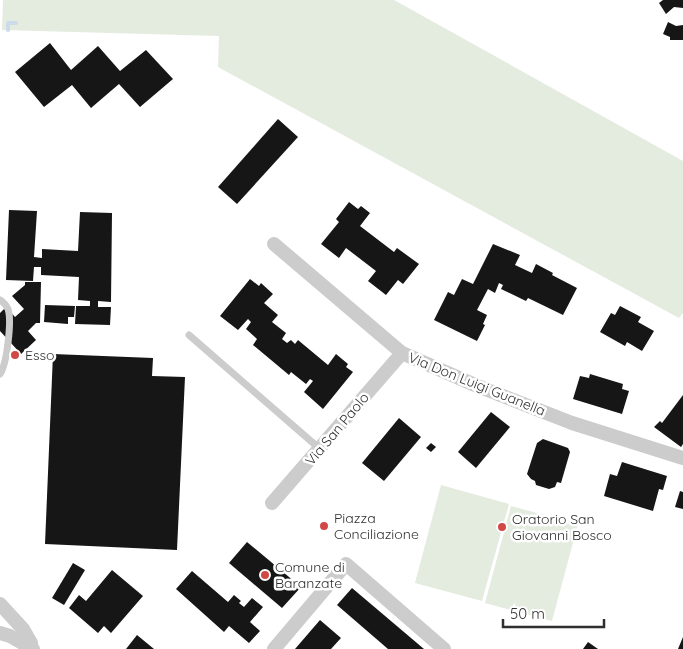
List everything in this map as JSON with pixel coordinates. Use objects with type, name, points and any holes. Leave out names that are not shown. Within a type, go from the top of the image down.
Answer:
[{"type":"street","name":"Via Don Luigi Guanella","points":[[274,244],[402,353],[475,385],[572,423],[683,458]]},
{"type":"street","name":"Via San Paolo","points":[[272,503],[402,353]]},
{"type":"street","points":[[274,649],[346,564],[444,649]]},
{"type":"street","points":[[0,604],[23,628],[34,647]]},
{"type":"street","points":[[0,618],[34,647]]},
{"type":"street","points":[[0,634],[10,636],[34,647]]},
{"type":"lane","points":[[0,300],[9,311],[7,350],[0,374]]},
{"type":"lane","points":[[189,335],[320,449]]},
{"type":"shaded area","points":[[3,0],[394,0],[683,161],[683,313],[679,318],[218,67],[219,36],[2,30]]},
{"type":"shaded area","points":[[441,485],[509,504],[482,601],[415,583]]},
{"type":"shaded area","points":[[511,506],[578,524],[552,621],[485,603]]},
{"type":"building","points":[[663,0],[683,0],[683,8],[674,7],[666,14],[659,3]]},
{"type":"building","points":[[668,22],[676,26],[683,25],[683,40],[670,40],[670,37],[663,34]]},
{"type":"building","points":[[50,43],[71,70],[98,46],[120,71],[146,50],[173,79],[140,107],[119,84],[91,108],[72,85],[44,107],[15,72]]},
{"type":"building","points":[[278,119],[298,137],[237,204],[218,187]]},
{"type":"building","points":[[349,202],[358,209],[361,206],[370,213],[360,226],[394,252],[397,248],[419,264],[403,284],[398,280],[386,295],[368,281],[376,271],[346,248],[339,258],[321,244],[339,222],[336,219]]},
{"type":"building","points":[[9,210],[37,211],[34,257],[42,258],[42,249],[78,251],[80,212],[112,213],[111,302],[98,301],[98,307],[111,307],[110,325],[75,324],[76,306],[90,306],[90,301],[78,300],[79,277],[41,275],[41,267],[34,267],[33,281],[6,280]]},
{"type":"building","points":[[493,244],[520,255],[515,265],[532,273],[536,264],[577,288],[563,315],[528,298],[526,301],[501,289],[503,285],[499,283],[495,293],[488,289],[477,310],[487,315],[483,324],[485,325],[477,341],[434,320],[448,292],[454,295],[462,279],[473,284]]},
{"type":"building","points":[[250,279],[259,286],[261,283],[273,294],[264,303],[278,315],[272,322],[286,333],[282,339],[287,343],[291,340],[295,344],[298,340],[328,365],[336,354],[348,364],[346,367],[353,372],[323,409],[304,392],[313,381],[310,379],[306,384],[291,372],[289,375],[253,345],[257,339],[246,329],[251,322],[248,319],[238,330],[220,316]]},
{"type":"building","points":[[25,282],[41,282],[40,323],[36,323],[28,331],[36,340],[21,354],[0,331],[0,313],[6,307],[15,317],[24,309],[12,296],[25,285]]},
{"type":"building","points":[[45,305],[75,306],[74,317],[68,317],[68,324],[44,322]]},
{"type":"building","points":[[620,306],[641,317],[638,322],[654,331],[642,351],[627,342],[625,346],[600,332],[611,313],[615,315]]},
{"type":"building","points":[[53,354],[153,358],[152,376],[185,377],[177,550],[45,544]]},
{"type":"building","points":[[590,374],[623,384],[622,389],[629,391],[622,414],[573,399],[580,376],[589,378]]},
{"type":"building","points":[[683,395],[683,444],[681,447],[654,427],[660,421],[662,423]]},
{"type":"building","points":[[491,412],[510,427],[476,468],[458,452]]},
{"type":"building","points":[[399,418],[421,437],[384,481],[362,463]]},
{"type":"building","points":[[543,439],[568,448],[570,452],[561,483],[557,482],[555,487],[549,489],[536,485],[535,481],[527,474],[537,443]]},
{"type":"building","points":[[431,443],[436,447],[431,452],[426,448]]},
{"type":"building","points":[[622,462],[667,476],[663,490],[659,489],[653,511],[604,496],[610,474],[617,476]]},
{"type":"building","points":[[680,491],[683,492],[683,509],[675,507]]},
{"type":"building","name":"Comune di Baranzate","points":[[247,542],[301,587],[282,608],[229,563]]},
{"type":"building","points":[[73,563],[85,570],[64,605],[52,598]]},
{"type":"building","points":[[112,570],[143,596],[111,633],[104,626],[98,633],[69,608],[79,595],[86,601]]},
{"type":"building","points":[[192,571],[228,602],[234,595],[241,601],[239,603],[244,607],[252,598],[263,607],[250,622],[260,631],[249,643],[229,626],[224,632],[176,589]]},
{"type":"building","points":[[352,588],[424,649],[388,649],[337,605]]},
{"type":"building","points":[[320,620],[341,638],[331,649],[295,649]]},
{"type":"building","points":[[137,635],[154,649],[126,649]]},
{"type":"building","points":[[683,637],[683,649],[678,649]]},
{"type":"building","points":[[588,642],[598,649],[583,649]]},
{"type":"waterway","points":[[8,30],[8,23],[16,23]]},
{"type":"place","name":"Esso","points":[[15,355]]},
{"type":"place","name":"Piazza Conciliazione","points":[[324,526]]},
{"type":"place","name":"Oratorio San Giovanni Bosco","points":[[502,527]]},
{"type":"place","name":"Comune di Baranzate","points":[[265,575]]}]
